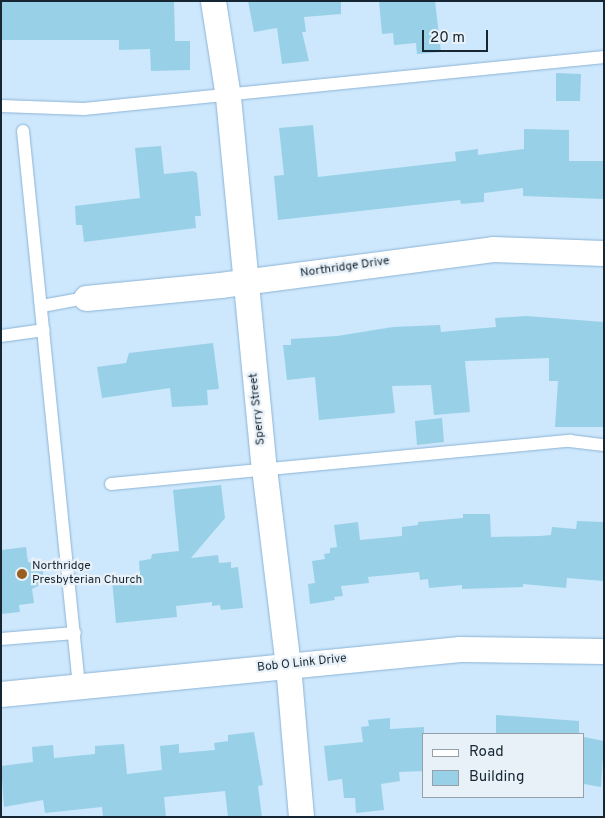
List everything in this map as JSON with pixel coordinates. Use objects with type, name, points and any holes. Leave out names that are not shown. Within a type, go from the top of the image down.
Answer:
[{"type":"street","name":"Sperry Street","points":[[213,1],[228,97],[264,468],[288,665],[300,817]]},
{"type":"street","name":"Northridge Drive","points":[[86,298],[245,282],[493,248],[604,253]]},
{"type":"street","name":"Bob O Link Drive","points":[[1,694],[460,648],[604,651]]},
{"type":"lane","points":[[1,106],[84,109],[228,97],[604,57]]},
{"type":"lane","points":[[23,131],[79,686]]},
{"type":"lane","points":[[42,306],[86,298]]},
{"type":"lane","points":[[1,336],[44,330]]},
{"type":"lane","points":[[111,484],[264,468],[570,441],[604,445]]},
{"type":"lane","points":[[1,639],[75,633]]},
{"type":"building","points":[[1,1],[174,1],[175,41],[190,41],[190,70],[151,71],[150,49],[119,50],[119,40],[1,40]]},
{"type":"building","points":[[248,1],[341,1],[341,14],[304,17],[306,32],[302,32],[309,61],[282,64],[277,28],[254,32]]},
{"type":"building","points":[[379,1],[435,1],[441,52],[417,54],[416,43],[394,45],[393,33],[382,34]]},
{"type":"building","points":[[556,73],[581,74],[580,101],[556,101]]},
{"type":"building","points":[[313,125],[318,177],[456,161],[455,152],[478,149],[478,155],[524,149],[524,129],[569,130],[569,161],[604,161],[604,199],[523,196],[523,188],[484,193],[484,202],[461,204],[460,200],[278,220],[274,176],[284,175],[279,128]]},
{"type":"building","points":[[161,146],[164,174],[193,171],[197,173],[201,216],[195,216],[196,228],[84,242],[82,225],[76,225],[75,206],[140,198],[135,148]]},
{"type":"building","points":[[526,316],[604,322],[604,427],[555,427],[558,381],[549,381],[549,358],[465,361],[470,412],[434,415],[431,385],[392,386],[395,413],[319,420],[315,377],[287,380],[283,345],[291,345],[291,339],[337,336],[393,327],[440,325],[441,332],[496,327],[495,318]]},
{"type":"building","points":[[213,343],[219,389],[207,390],[208,405],[172,407],[170,388],[102,398],[97,367],[126,363],[129,353]]},
{"type":"building","points":[[442,418],[444,442],[417,445],[415,421]]},
{"type":"building","points":[[221,485],[225,518],[191,558],[218,555],[219,563],[231,562],[231,568],[238,567],[243,608],[221,610],[220,605],[212,606],[212,602],[176,606],[177,617],[116,623],[112,580],[140,578],[139,561],[151,559],[152,554],[179,551],[173,490]]},
{"type":"building","points":[[463,514],[490,514],[491,537],[551,535],[552,527],[576,529],[577,521],[604,522],[604,581],[567,578],[566,588],[523,584],[523,587],[462,589],[462,585],[429,588],[428,579],[420,580],[419,572],[368,577],[369,583],[341,586],[343,596],[334,597],[335,600],[310,604],[308,584],[315,583],[312,561],[325,559],[324,554],[330,553],[330,548],[337,547],[334,525],[358,522],[360,540],[402,536],[402,527],[418,525],[418,522],[463,518]]},
{"type":"building","name":"Northridge Presbyterian Church","points":[[26,547],[28,562],[42,564],[44,583],[32,589],[34,603],[19,605],[20,612],[1,614],[1,550]]},
{"type":"building","points":[[496,715],[579,721],[579,733],[496,733]]},
{"type":"building","points":[[390,718],[390,729],[424,727],[424,733],[422,733],[422,771],[399,772],[400,781],[381,784],[384,810],[356,813],[355,798],[344,798],[342,779],[328,781],[324,746],[363,742],[361,727],[369,726],[368,720]]},
{"type":"building","points":[[254,732],[263,785],[258,786],[262,817],[228,817],[225,791],[164,797],[166,817],[103,817],[102,807],[45,813],[43,800],[4,807],[1,766],[33,762],[32,747],[53,745],[54,758],[95,754],[95,746],[124,744],[127,774],[162,770],[160,746],[179,744],[179,753],[215,750],[214,743],[228,741],[228,735]]},
{"type":"building","points":[[585,737],[604,741],[601,787],[585,784]]},
{"type":"place","name":"Northridge Presbyterian Church","points":[[22,574]]}]
